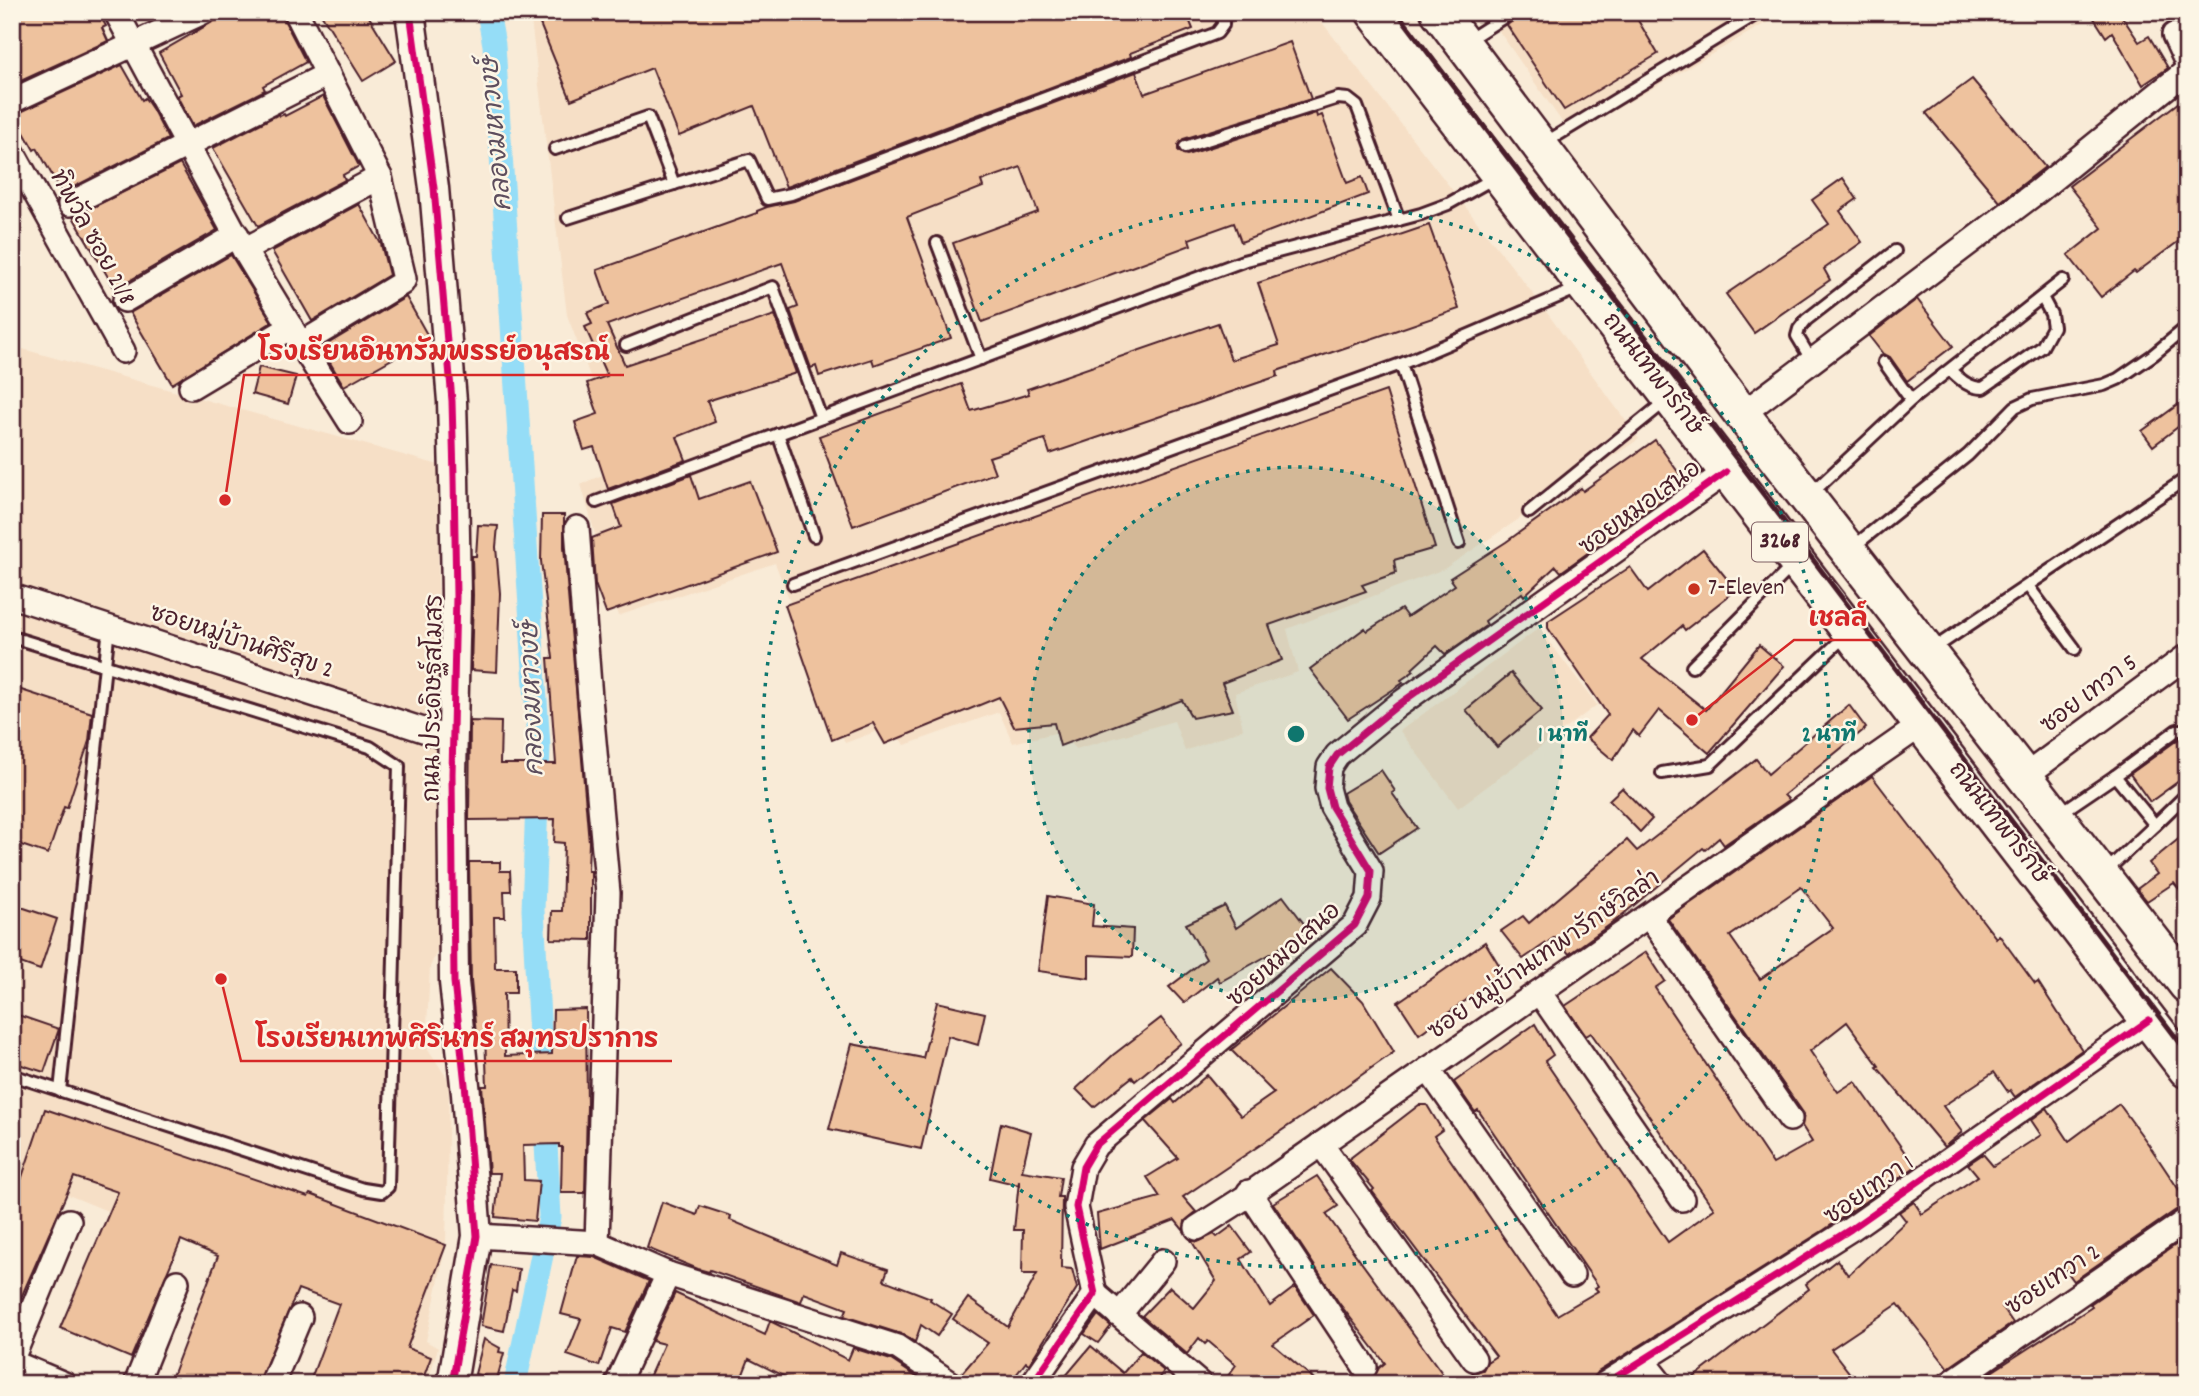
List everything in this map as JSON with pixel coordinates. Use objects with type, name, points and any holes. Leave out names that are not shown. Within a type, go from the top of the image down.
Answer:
[{"type":"main road","name":"ถนนเทพารักษ์","points":[[1374,12],[2187,1070]]},
{"type":"main road","name":"ถนนเทพารักษ์","points":[[1439,12],[1742,414],[2187,985]]},
{"type":"street","points":[[116,12],[240,243],[350,422]]},
{"type":"street","points":[[12,101],[202,12]]},
{"type":"street","points":[[191,387],[403,281],[380,177],[296,12]]},
{"type":"street","name":"ถนน ประดิษฐ์สโมสร","points":[[410,12],[434,188],[452,401],[456,596],[452,774],[454,982],[470,1134],[477,1236],[452,1384]]},
{"type":"street","points":[[1742,414],[2038,191],[2184,74],[2187,66],[2174,34]]},
{"type":"street","points":[[70,204],[328,75]]},
{"type":"street","name":"ทิพวัล ซอย 21/8","points":[[12,151],[123,351]]},
{"type":"street","points":[[125,300],[380,177]]},
{"type":"street","name":"ซอยหมอเสนอ","points":[[1095,1294],[1076,1207],[1083,1167],[1096,1145],[1355,925],[1369,898],[1371,871],[1332,807],[1327,788],[1329,766],[1337,755],[1398,705],[1726,472]]},
{"type":"street","points":[[577,528],[608,893],[593,1243]]},
{"type":"street","name":"ซอยหมู่บ้านศิรีสุข 2","points":[[12,596],[454,740]]},
{"type":"street","name":"ซอย เทวา 5","points":[[2025,776],[2187,656]]},
{"type":"street","name":"ซอย หมู่บ้านเทพารักษ์วิลล่า","points":[[1197,1228],[1921,725]]},
{"type":"street","points":[[1649,916],[1790,1119]]},
{"type":"street","points":[[1539,992],[1682,1199]]},
{"type":"street","name":"ซอยเทวา 1","points":[[1605,1384],[1851,1229],[2148,1020]]},
{"type":"street","points":[[1428,1069],[1572,1275]]},
{"type":"street","points":[[1321,1144],[1474,1359]]},
{"type":"street","points":[[1250,1192],[1365,1367]]},
{"type":"street","name":"ซอยเทวา 2","points":[[1949,1384],[2187,1220]]},
{"type":"street","points":[[64,1384],[12,1360],[69,1221]]},
{"type":"street","points":[[477,1236],[593,1243],[668,1274],[897,1347],[952,1384]]},
{"type":"street","points":[[1119,1315],[1163,1261]]},
{"type":"street","points":[[617,1384],[668,1274]]},
{"type":"street","points":[[136,1384],[177,1282]]},
{"type":"street","points":[[1032,1384],[1095,1294],[1200,1384]]},
{"type":"street","points":[[272,1384],[300,1317]]},
{"type":"street","points":[[1642,1360],[1661,1384]]},
{"type":"lane","points":[[568,218],[749,160],[767,199],[791,194],[1217,33],[1223,25],[1223,12]]},
{"type":"lane","points":[[1462,43],[1512,12]]},
{"type":"lane","points":[[1540,146],[1760,12]]},
{"type":"lane","points":[[1185,147],[1338,98],[1348,99],[1357,106],[1399,220]]},
{"type":"lane","points":[[555,149],[648,117],[674,184]]},
{"type":"lane","points":[[596,502],[1243,261],[1399,220],[1448,204],[1498,176]]},
{"type":"lane","points":[[937,243],[981,359]]},
{"type":"lane","points":[[1812,361],[1797,336],[1799,329],[1806,320],[1895,251]]},
{"type":"lane","points":[[1807,498],[1911,400],[2063,280]]},
{"type":"lane","points":[[793,583],[1401,364],[1583,286]]},
{"type":"lane","points":[[626,345],[773,287],[821,418]]},
{"type":"lane","points":[[1950,370],[1965,383],[1983,388],[2042,347],[2053,327],[2051,314],[2042,297]]},
{"type":"lane","points":[[1848,550],[1968,455],[2015,407],[2032,398],[2104,385],[2118,379],[2154,355],[2187,327]]},
{"type":"lane","points":[[1884,362],[1911,400]]},
{"type":"lane","points":[[1401,364],[1458,543]]},
{"type":"lane","points":[[1529,512],[1670,398]]},
{"type":"lane","points":[[778,434],[814,536]]},
{"type":"lane","points":[[1928,653],[2187,478]]},
{"type":"lane","points":[[1692,667],[1796,562]]},
{"type":"lane","points":[[2028,586],[2075,649]]},
{"type":"lane","points":[[60,1091],[109,627]]},
{"type":"lane","points":[[1662,773],[1710,765],[1850,631]]},
{"type":"lane","points":[[12,637],[370,747],[399,766],[388,1187],[382,1192],[363,1189],[12,1075]]},
{"type":"lane","points":[[2056,815],[2177,730],[2187,730]]},
{"type":"lane","points":[[2115,776],[2154,825]]},
{"type":"lane","points":[[2102,874],[2187,794]]},
{"type":"shaded area","points":[[530,12],[1314,12],[1537,299],[1639,439],[1444,569],[1287,629],[1298,672],[1235,693],[1243,729],[1185,751],[1174,721],[1076,749],[1059,732],[1013,743],[999,712],[905,745],[888,727],[845,743],[775,563],[618,616],[581,484],[624,466],[567,315]]},
{"type":"shaded area","points":[[1500,12],[1785,12],[1571,135],[1490,18]]},
{"type":"shaded area","points":[[12,346],[439,465],[437,723],[12,583]]},
{"type":"shaded area","points":[[12,608],[436,748],[442,940],[430,967],[426,1046],[449,1081],[446,1245],[426,1341],[438,1348],[427,1384],[347,1384],[374,1320],[12,1172]]},
{"type":"shaded area","points":[[1539,628],[1597,705],[1458,808],[1400,731]]},
{"type":"building","points":[[12,12],[98,12],[106,26],[102,28],[108,41],[12,85]]},
{"type":"building","points":[[230,12],[280,12],[306,62],[263,86],[265,90],[193,126],[177,96],[181,94],[159,53]]},
{"type":"building","points":[[320,12],[366,12],[396,61],[363,81]]},
{"type":"building","points":[[569,12],[1186,12],[1193,29],[1130,53],[1131,57],[786,187],[754,106],[679,136],[652,68],[571,100],[540,24]]},
{"type":"building","points":[[1520,12],[1633,12],[1658,54],[1564,110],[1507,25],[1517,18]]},
{"type":"building","points":[[2090,12],[2119,12],[2139,42],[2149,36],[2168,68],[2143,85],[2112,32],[2106,37]]},
{"type":"building","points":[[1290,42],[1311,99],[1183,139],[1178,150],[1187,155],[1316,113],[1317,117],[1322,115],[1347,183],[1362,177],[1368,194],[1241,242],[1234,223],[1189,239],[1191,245],[982,322],[953,243],[1038,212],[1021,167],[981,181],[983,187],[907,217],[951,338],[874,365],[872,359],[819,376],[816,366],[811,368],[790,310],[798,307],[782,263],[607,325],[625,365],[775,315],[796,373],[707,401],[715,422],[677,437],[686,460],[608,489],[594,447],[584,450],[575,422],[598,414],[587,383],[607,376],[585,327],[592,324],[587,313],[609,304],[597,270],[757,213],[767,207],[794,201],[1136,72],[1144,94]]},
{"type":"building","points":[[122,65],[142,100],[145,98],[153,110],[168,139],[62,193],[37,148],[34,150],[14,115]]},
{"type":"building","points":[[1972,79],[2045,167],[2000,202],[1926,113]]},
{"type":"building","points":[[323,96],[359,166],[343,175],[345,180],[258,226],[213,148],[279,114],[285,116]]},
{"type":"building","points":[[2187,96],[2187,235],[2101,297],[2068,255],[2102,228],[2069,186]]},
{"type":"building","points":[[180,164],[217,230],[115,289],[73,217]]},
{"type":"building","points":[[1843,178],[1857,199],[1840,211],[1862,242],[1824,269],[1830,280],[1754,333],[1726,294],[1829,224],[1812,200]]},
{"type":"building","points":[[359,204],[381,244],[389,275],[312,321],[272,251]]},
{"type":"building","points":[[1429,225],[1459,309],[1277,371],[1278,376],[1050,454],[1045,439],[989,457],[995,473],[853,526],[819,436],[961,384],[971,411],[1029,394],[1027,389],[1218,323],[1231,360],[1279,345],[1258,283]]},
{"type":"building","points":[[231,255],[272,322],[172,384],[130,313]]},
{"type":"building","points":[[406,297],[429,338],[344,386],[323,351],[328,349],[326,345]]},
{"type":"building","points":[[1917,299],[1953,346],[1907,381],[1890,357],[1883,354],[1869,336]]},
{"type":"building","points":[[259,367],[296,376],[288,404],[252,394]]},
{"type":"building","points":[[1386,391],[1435,548],[1394,560],[1396,573],[1362,585],[1366,591],[1269,625],[1282,660],[1222,683],[1233,710],[1192,718],[1182,700],[1060,746],[1054,723],[1014,727],[999,697],[885,744],[873,723],[832,740],[785,605]]},
{"type":"building","points":[[2187,398],[2187,420],[2153,446],[2142,431]]},
{"type":"building","points":[[1655,440],[1686,483],[1561,572],[1556,566],[1524,596],[1522,593],[1485,621],[1487,625],[1445,654],[1437,646],[1412,669],[1414,671],[1401,680],[1403,683],[1348,719],[1310,669],[1365,628],[1367,631],[1401,609],[1407,617],[1455,585],[1450,578],[1581,488],[1583,491]]},
{"type":"building","points":[[691,475],[699,499],[750,481],[777,552],[606,613],[595,584],[592,538],[621,527],[613,504]]},
{"type":"building","points":[[542,515],[564,515],[564,547],[589,842],[588,871],[591,871],[591,940],[551,939],[552,911],[562,911],[564,843],[554,842],[555,819],[469,820],[470,721],[501,722],[500,764],[556,764],[548,658],[553,658],[541,561]]},
{"type":"building","points":[[478,525],[498,526],[496,547],[500,593],[497,672],[471,670],[472,556],[476,556]]},
{"type":"building","points":[[1703,549],[1736,590],[1685,630],[1682,626],[1642,659],[1706,710],[1759,645],[1784,666],[1709,753],[1659,710],[1639,736],[1633,730],[1613,760],[1587,738],[1608,715],[1548,628],[1548,621],[1630,567],[1648,592]]},
{"type":"building","points":[[1511,673],[1542,710],[1497,747],[1466,710]]},
{"type":"building","points":[[12,687],[92,713],[89,741],[67,808],[64,807],[48,854],[12,842]]},
{"type":"building","points":[[1849,705],[1866,728],[1784,795],[1789,800],[1724,845],[1719,838],[1705,850],[1703,848],[1615,921],[1569,954],[1555,937],[1523,959],[1501,931],[1523,916],[1529,923],[1627,840],[1637,851],[1756,759],[1768,774]]},
{"type":"building","points":[[2180,738],[2187,738],[2187,775],[2150,802],[2130,774]]},
{"type":"building","points":[[1381,770],[1395,791],[1392,793],[1417,828],[1379,853],[1345,801],[1343,793]]},
{"type":"building","points":[[1872,776],[1996,938],[1999,935],[2035,984],[2038,982],[2082,1050],[2015,1097],[2010,1090],[2008,1092],[1994,1072],[1943,1106],[1962,1132],[1944,1147],[1877,1067],[1879,1066],[1847,1022],[1810,1051],[1838,1092],[1855,1081],[1915,1167],[1824,1230],[1598,1372],[1591,1384],[1459,1384],[1473,1373],[1483,1370],[1487,1362],[1496,1356],[1349,1159],[1419,1105],[1427,1105],[1442,1130],[1434,1136],[1557,1315],[1598,1291],[1595,1288],[1598,1286],[1478,1110],[1475,1112],[1454,1082],[1535,1024],[1553,1055],[1545,1061],[1668,1242],[1714,1209],[1591,1033],[1586,1036],[1565,1006],[1646,952],[1665,981],[1655,988],[1773,1164],[1812,1142],[1802,1126],[1804,1114],[1668,919]],"holes":[[[1801,887],[1833,928],[1760,979],[1730,936]]]},
{"type":"building","points":[[1622,788],[1652,819],[1640,832],[1609,800]]},
{"type":"building","points":[[2187,832],[2187,899],[2174,883],[2147,901],[2137,889],[2157,874],[2149,863]]},
{"type":"building","points":[[469,862],[500,862],[500,871],[510,871],[511,891],[504,891],[505,917],[494,917],[495,968],[516,968],[516,993],[504,993],[505,1056],[552,1054],[553,1010],[586,1009],[585,1193],[561,1193],[562,1147],[559,1147],[559,1144],[523,1145],[524,1180],[539,1181],[535,1221],[495,1217],[500,1173],[489,1173],[482,1086],[487,1086],[485,1035],[476,1035],[471,981]]},
{"type":"building","points":[[1048,896],[1094,904],[1092,926],[1133,929],[1132,957],[1089,955],[1089,978],[1038,971]]},
{"type":"building","points":[[1283,896],[1308,929],[1220,982],[1217,977],[1184,1003],[1169,987],[1206,959],[1186,924],[1225,906],[1236,928]]},
{"type":"building","points":[[12,904],[57,919],[40,970],[12,960]]},
{"type":"building","points":[[1485,942],[1504,973],[1419,1034],[1398,1002]]},
{"type":"building","points":[[1331,968],[1363,1001],[1394,1052],[1183,1197],[1196,1212],[1185,1221],[1184,1231],[1175,1220],[1100,1249],[1097,1214],[1160,1197],[1147,1177],[1178,1158],[1145,1121],[1172,1099],[1175,1103],[1207,1075],[1241,1116],[1274,1093],[1231,1050]]},
{"type":"building","points":[[937,1002],[985,1013],[978,1045],[948,1036],[921,1149],[829,1129],[852,1044],[923,1058]]},
{"type":"building","points":[[12,1013],[59,1029],[44,1072],[12,1062]]},
{"type":"building","points":[[1161,1018],[1181,1043],[1135,1081],[1132,1077],[1094,1107],[1076,1089],[1113,1055]]},
{"type":"building","points":[[2119,1104],[2187,1202],[2187,1206],[2179,1208],[2074,1281],[2063,1266],[2002,1307],[2013,1323],[1948,1368],[1898,1304],[1831,1349],[1858,1384],[1685,1384],[1809,1289],[1806,1284],[1837,1260],[1848,1275],[1906,1221],[1899,1212],[1914,1202],[1922,1214],[1978,1176],[1968,1164],[1983,1154],[1993,1166],[2041,1135],[2031,1120],[2047,1108],[2069,1141]]},
{"type":"building","points":[[45,1109],[308,1197],[310,1194],[446,1245],[407,1348],[431,1357],[421,1384],[309,1384],[339,1304],[298,1289],[258,1384],[169,1384],[218,1256],[181,1240],[131,1358],[60,1328],[118,1192],[74,1177],[12,1318],[12,1178],[20,1183]]},
{"type":"building","points":[[1001,1123],[1031,1132],[1022,1171],[1061,1177],[1058,1197],[1062,1197],[1061,1268],[1072,1269],[1077,1288],[1029,1364],[1026,1362],[1009,1384],[966,1384],[961,1374],[988,1343],[953,1319],[968,1298],[1008,1327],[1037,1274],[1022,1274],[1023,1230],[1014,1230],[1019,1185],[990,1178]]},
{"type":"building","points":[[1317,1176],[1338,1206],[1326,1214],[1450,1384],[1359,1384],[1373,1378],[1385,1363],[1339,1303],[1273,1203]]},
{"type":"building","points":[[662,1202],[697,1215],[700,1206],[731,1216],[730,1220],[837,1265],[841,1253],[888,1269],[884,1280],[931,1298],[930,1300],[952,1314],[937,1336],[921,1325],[915,1342],[901,1334],[844,1316],[847,1309],[804,1293],[801,1302],[710,1270],[698,1269],[647,1248]]},
{"type":"building","points":[[1232,1226],[1251,1252],[1241,1259],[1270,1306],[1295,1287],[1314,1315],[1273,1344],[1320,1384],[1222,1384],[1236,1365],[1208,1341],[1205,1344],[1199,1338],[1187,1354],[1142,1316],[1170,1287],[1194,1308],[1216,1281],[1191,1240],[1198,1242],[1214,1234],[1217,1237]]},
{"type":"building","points":[[2187,1237],[2187,1384],[1993,1384],[1987,1375],[2092,1307],[2090,1304]]},
{"type":"building","points":[[577,1256],[594,1257],[649,1281],[625,1332],[612,1328],[599,1366],[567,1355],[581,1319],[561,1314]]},
{"type":"building","points":[[491,1265],[519,1269],[516,1291],[512,1290],[504,1331],[481,1326]]},
{"type":"building","points":[[675,1293],[765,1335],[770,1321],[848,1360],[853,1348],[891,1360],[927,1384],[799,1384],[749,1359],[739,1384],[646,1384],[664,1344],[652,1341]]},
{"type":"building","points":[[1098,1315],[1111,1326],[1098,1343],[1084,1334]]},
{"type":"building","points":[[484,1339],[504,1353],[497,1379],[475,1374]]},
{"type":"building","points":[[1091,1346],[1123,1373],[1141,1352],[1164,1371],[1154,1384],[1059,1384]]},
{"type":"waterway","name":"คลองมหาวงษ์","points":[[488,12],[494,45],[539,747],[533,910],[550,1217],[515,1384]]},
{"type":"railway","points":[[1397,12],[2187,1052]]},
{"type":"cycle path","points":[[410,12],[434,188],[452,401],[456,596],[452,774],[454,982],[477,1236],[452,1384]]},
{"type":"cycle path","points":[[1032,1384],[1095,1294],[1076,1207],[1083,1167],[1096,1145],[1355,925],[1369,898],[1371,871],[1332,807],[1327,788],[1329,767],[1337,755],[1398,705],[1726,472]]},
{"type":"cycle path","points":[[1605,1384],[1851,1229],[2149,1020]]},
{"type":"place","name":"โรงเรียนอินทรัมพรรย์อนุสรณ์","points":[[225,500]]},
{"type":"place","name":"7-Eleven","points":[[1694,589]]},
{"type":"place","name":"เชลล์","points":[[1692,720]]},
{"type":"place","name":"โรงเรียนเทพศิรินทร์ สมุทรปราการ","points":[[221,979]]}]
